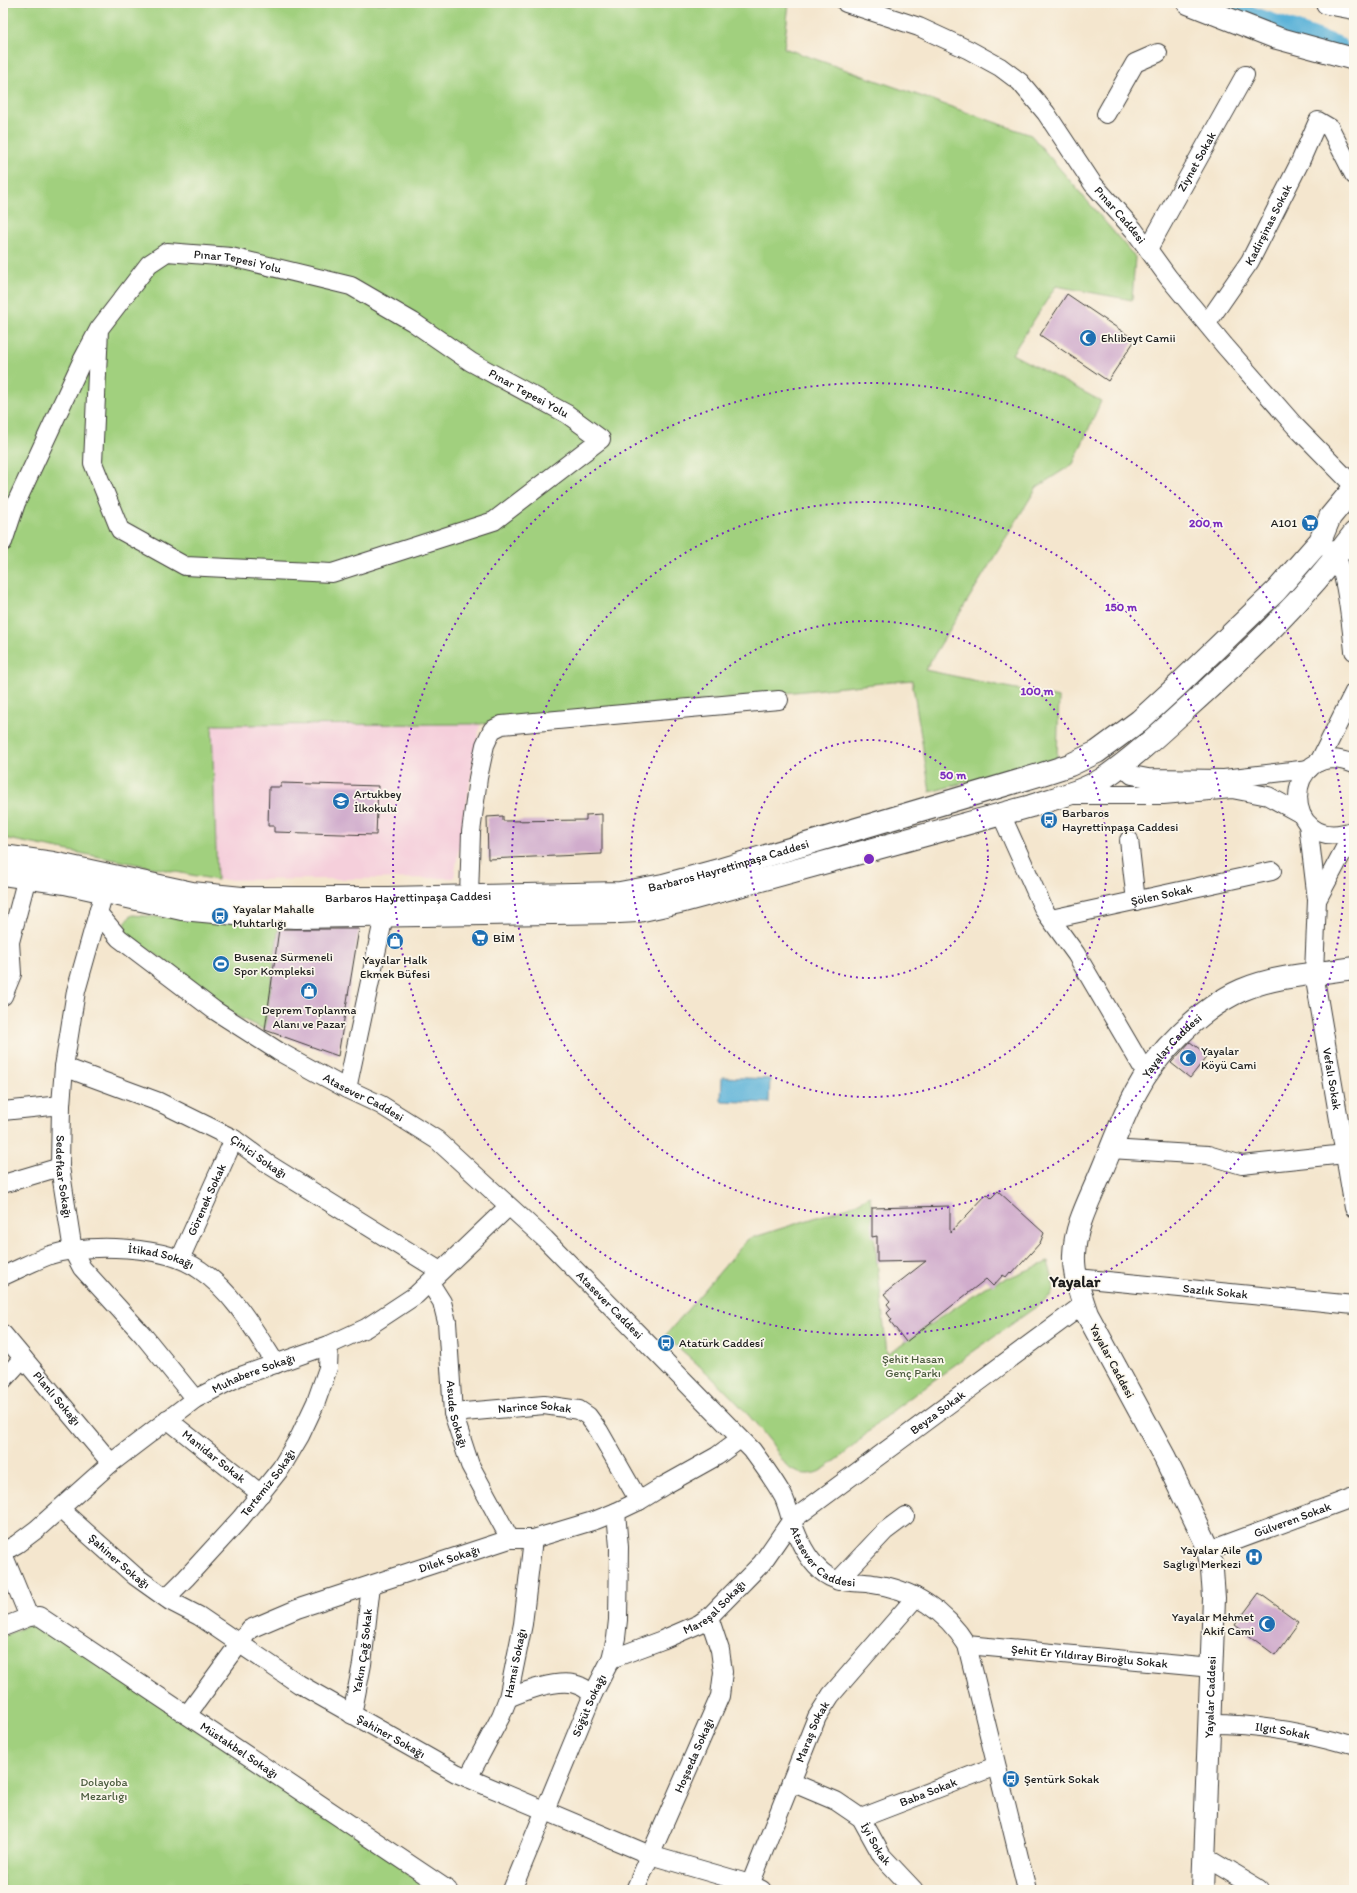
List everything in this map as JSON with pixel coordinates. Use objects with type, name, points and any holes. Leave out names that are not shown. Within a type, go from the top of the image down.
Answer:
[{"type":"street","name":"Pınar Caddesi","points":[[846,3],[919,27],[969,50],[1000,67],[1020,82],[1046,113],[1093,184],[1111,203],[1249,376],[1354,487]]},
{"type":"street","points":[[1188,3],[1277,38],[1354,59]]},
{"type":"street","points":[[1327,3],[1354,8]]},
{"type":"street","points":[[1106,114],[1136,63],[1158,53]]},
{"type":"street","name":"Ziynet Sokak","points":[[1148,249],[1245,75]]},
{"type":"street","name":"Kadirşinas Sokak","points":[[1207,324],[1250,261],[1300,162],[1318,121],[1330,128],[1354,175]]},
{"type":"street","name":"Pınar Tepesi Yolu","points":[[3,542],[16,503],[82,361],[99,330],[149,264],[167,252],[231,257],[352,286],[413,322],[471,362],[567,414],[601,439],[494,521],[332,573],[185,566],[120,530],[94,463],[99,330]]},
{"type":"street","name":"Barbaros Hayrettinpaşa Caddesi","points":[[3,874],[27,877],[104,892],[182,909],[218,913],[296,917],[469,896],[620,893],[663,885],[820,841],[1070,765],[1097,752],[1139,721],[1276,591],[1320,541],[1330,517],[1354,487]]},
{"type":"street","name":"Barbaros Hayrettinpaşa Caddesi","points":[[3,856],[53,864],[192,893],[386,906],[638,911],[699,897],[1001,814],[1064,795],[1104,778],[1150,742],[1251,650],[1304,596],[1354,533]]},
{"type":"street","points":[[1320,541],[1336,557],[1348,604],[1354,651]]},
{"type":"street","name":"Vefalı Sokak","points":[[1354,692],[1314,766],[1301,779],[1297,790],[1297,803],[1305,819],[1317,900],[1314,973],[1354,1208]]},
{"type":"street","points":[[469,896],[471,832],[478,778],[485,745],[492,730],[502,725],[779,700]]},
{"type":"street","points":[[1122,764],[1132,775],[1148,778],[1224,779],[1314,766],[1331,759],[1344,760],[1354,764]]},
{"type":"street","points":[[1064,795],[1163,795],[1232,789],[1268,796],[1305,819],[1319,832],[1331,835],[1354,831]]},
{"type":"street","points":[[1001,814],[1044,910],[1076,954],[1147,1075]]},
{"type":"street","points":[[1317,900],[1354,831]]},
{"type":"street","points":[[1129,840],[1136,901]]},
{"type":"street","name":"Şölen Sokak","points":[[1051,919],[1272,871]]},
{"type":"street","points":[[3,996],[12,974],[10,942],[27,877]]},
{"type":"street","points":[[98,913],[104,892]]},
{"type":"street","points":[[347,1089],[386,906]]},
{"type":"street","name":"Sedefkar Sokağı","points":[[98,913],[76,992],[64,1067],[61,1105],[60,1167],[74,1251],[82,1268],[142,1335],[195,1399]]},
{"type":"street","name":"Atasever Caddesi","points":[[98,913],[119,938],[214,1010],[278,1051],[347,1089],[380,1105],[437,1140],[508,1207],[545,1239],[752,1450],[768,1472],[783,1497],[806,1555],[822,1572],[838,1581],[891,1587],[916,1597],[937,1610],[949,1620],[967,1645],[1027,1890]]},
{"type":"street","name":"Yayalar Caddesi","points":[[1203,1890],[1214,1598],[1212,1569],[1208,1551],[1190,1508],[1101,1342],[1084,1304],[1077,1278],[1074,1257],[1076,1232],[1136,1090],[1172,1042],[1212,1008],[1241,991],[1260,984],[1314,973],[1354,968]]},
{"type":"street","name":"Çinici Sokağı","points":[[64,1067],[158,1102],[234,1139],[268,1164],[435,1277]]},
{"type":"street","points":[[3,1111],[61,1105]]},
{"type":"street","name":"Görenek Sokak","points":[[180,1259],[234,1139]]},
{"type":"street","points":[[1110,1149],[1208,1155],[1242,1165],[1345,1154]]},
{"type":"street","points":[[3,1184],[60,1167]]},
{"type":"street","name":"Muhabere Sokağı","points":[[3,1553],[17,1544],[60,1509],[111,1462],[195,1399],[238,1377],[329,1345],[366,1328],[416,1295],[508,1207]]},
{"type":"street","name":"İtikad Sokağı","points":[[3,1276],[51,1255],[74,1251],[117,1247],[146,1251],[180,1259],[200,1269],[229,1296],[276,1364]]},
{"type":"street","name":"Asude Sokağı","points":[[435,1277],[447,1322],[452,1413],[470,1465],[510,1539]]},
{"type":"street","name":"Sazlık Sokak","points":[[1077,1278],[1354,1305]]},
{"type":"street","name":"Beyza Sokak","points":[[792,1521],[1084,1304]]},
{"type":"street","name":"Planlı Sokağı","points":[[3,1334],[111,1462]]},
{"type":"street","name":"Tertemiz Sokağı","points":[[166,1598],[186,1578],[261,1494],[281,1468],[300,1436],[316,1402],[328,1368],[329,1345]]},
{"type":"street","points":[[3,1380],[23,1358]]},
{"type":"street","name":"Narince Sokak","points":[[452,1413],[544,1405],[579,1410],[588,1416],[599,1431],[639,1501]]},
{"type":"street","name":"Manidar Sokak","points":[[167,1419],[261,1494]]},
{"type":"street","name":"Dilek Sokağı","points":[[187,1715],[250,1629],[297,1609],[510,1539],[533,1539],[596,1520],[639,1501],[665,1484],[717,1456],[740,1439]]},
{"type":"street","name":"Gülveren Sokak","points":[[1208,1551],[1354,1497]]},
{"type":"street","name":"Şahiner Sokağı","points":[[60,1509],[135,1576],[166,1598],[199,1616],[299,1684],[352,1715],[468,1778],[650,1855],[753,1888]]},
{"type":"street","name":"Söğüt Sokağı","points":[[512,1890],[593,1694],[611,1659],[618,1620],[619,1547],[616,1512]]},
{"type":"street","points":[[838,1581],[885,1531],[905,1516]]},
{"type":"street","name":"Mareşal Sokağı","points":[[611,1659],[662,1640],[699,1624],[709,1617],[762,1564],[792,1521]]},
{"type":"street","name":"Hamsi Sokağı","points":[[468,1778],[501,1716],[508,1698],[523,1624],[533,1539]]},
{"type":"street","points":[[3,1553],[29,1617],[3,1627]]},
{"type":"street","name":"Yakın Çağ Sokak","points":[[352,1715],[362,1664],[371,1585]]},
{"type":"street","name":"Maraş Sokak","points":[[753,1888],[791,1782],[817,1717],[830,1695],[916,1597]]},
{"type":"street","name":"Müstakbel Sokağı","points":[[29,1617],[39,1616],[448,1890]]},
{"type":"street","name":"Hoşseda Sokağı","points":[[635,1890],[720,1696],[724,1672],[720,1650],[709,1617]]},
{"type":"street","name":"Şehit Er Yıldıray Biroğlu Sokak","points":[[967,1645],[1212,1668]]},
{"type":"street","points":[[508,1698],[530,1689],[561,1684],[579,1685],[593,1694]]},
{"type":"street","name":"Ilgıt Sokak","points":[[1210,1724],[1251,1726],[1321,1737],[1354,1747]]},
{"type":"street","name":"Baba Sokak","points":[[860,1818],[996,1766]]},
{"type":"street","name":"İyi Sokak","points":[[791,1782],[836,1801],[860,1818],[882,1856],[914,1890]]},
{"type":"street","points":[[1205,1857],[1260,1890]]},
{"type":"shaded area","name":"Artukbey İlkokulu","points":[[480,724],[454,878],[217,880],[212,725]]},
{"type":"green space","points":[[3,3],[789,3],[784,48],[1031,135],[1135,257],[1132,300],[1056,286],[1012,354],[1101,401],[1073,464],[1037,487],[925,670],[1059,698],[1057,758],[930,792],[912,680],[480,724],[212,725],[217,880],[3,838]]},
{"type":"green space","name":"Busenaz Sürmeneli Spor Kompleksi","points":[[132,915],[279,925],[265,1030],[234,1015],[184,974],[129,936],[125,930],[125,925],[127,920]]},
{"type":"green space","name":"Şehit Hasan Genç Parkı","points":[[870,1196],[887,1354],[985,1287],[1048,1262],[1053,1280],[1052,1293],[1050,1297],[895,1409],[830,1465],[814,1473],[800,1473],[790,1469],[787,1466],[770,1441],[746,1412],[707,1373],[665,1336],[748,1239],[849,1207]]},
{"type":"green space","name":"Dolayoba Mezarlığı","points":[[36,1622],[438,1890],[3,1890],[3,1636]]},
{"type":"water","points":[[722,1077],[770,1079],[769,1103],[721,1101]]},
{"type":"building","name":"Ehlibeyt Camii","points":[[1067,294],[1135,340],[1108,381],[1040,335]]},
{"type":"building","points":[[281,783],[378,786],[376,835],[274,832],[274,826],[268,826],[269,787],[281,787]]},
{"type":"building","points":[[602,814],[602,854],[488,859],[487,817],[503,816],[503,821],[586,820],[586,815]]},
{"type":"building","name":"Deprem Toplanma Alanı ve Pazar","points":[[279,929],[359,929],[338,1056],[265,1030]]},
{"type":"building","name":"Yayalar Köyü Cami","points":[[1190,1042],[1208,1055],[1190,1078],[1171,1063]]},
{"type":"building","points":[[998,1191],[1044,1233],[1040,1243],[1012,1274],[1010,1272],[1006,1277],[1003,1275],[993,1286],[986,1279],[906,1342],[890,1321],[892,1320],[887,1313],[891,1309],[887,1304],[890,1301],[884,1294],[926,1261],[877,1262],[877,1236],[872,1237],[872,1208],[950,1206],[950,1233],[987,1194],[991,1198]]},
{"type":"building","name":"Yayalar Mehmet Akif Cami","points":[[1259,1593],[1299,1622],[1275,1655],[1235,1625]]},
{"type":"waterway","points":[[1218,3],[1339,45]]},
{"type":"place","name":"Ehlibeyt Camii","points":[[1088,338]]},
{"type":"place","name":"A101","points":[[1310,523]]},
{"type":"place","name":"Artukbey İlkokulu","points":[[341,801]]},
{"type":"place","name":"Barbaros Hayrettinpaşa Caddesi","points":[[1049,820]]},
{"type":"place","name":"Yayalar Mahalle Muhtarlığı","points":[[220,916]]},
{"type":"place","name":"BİM","points":[[480,938]]},
{"type":"place","name":"Yayalar Halk Ekmek Büfesi","points":[[395,941]]},
{"type":"place","name":"Busenaz Sürmeneli Spor Kompleksi","points":[[221,964]]},
{"type":"place","name":"Deprem Toplanma Alanı ve Pazar","points":[[309,991]]},
{"type":"place","name":"Yayalar Köyü Cami","points":[[1188,1058]]},
{"type":"place","name":"Atatürk Caddesi̇","points":[[666,1343]]},
{"type":"place","name":"Yayalar Aile Sağlığı Merkezi","points":[[1254,1557]]},
{"type":"place","name":"Yayalar Mehmet Akif Cami","points":[[1267,1624]]},
{"type":"place","name":"Şentürk Sokak","points":[[1011,1779]]},
{"type":"district","name":"Yayalar","points":[[1075,1281]]}]
